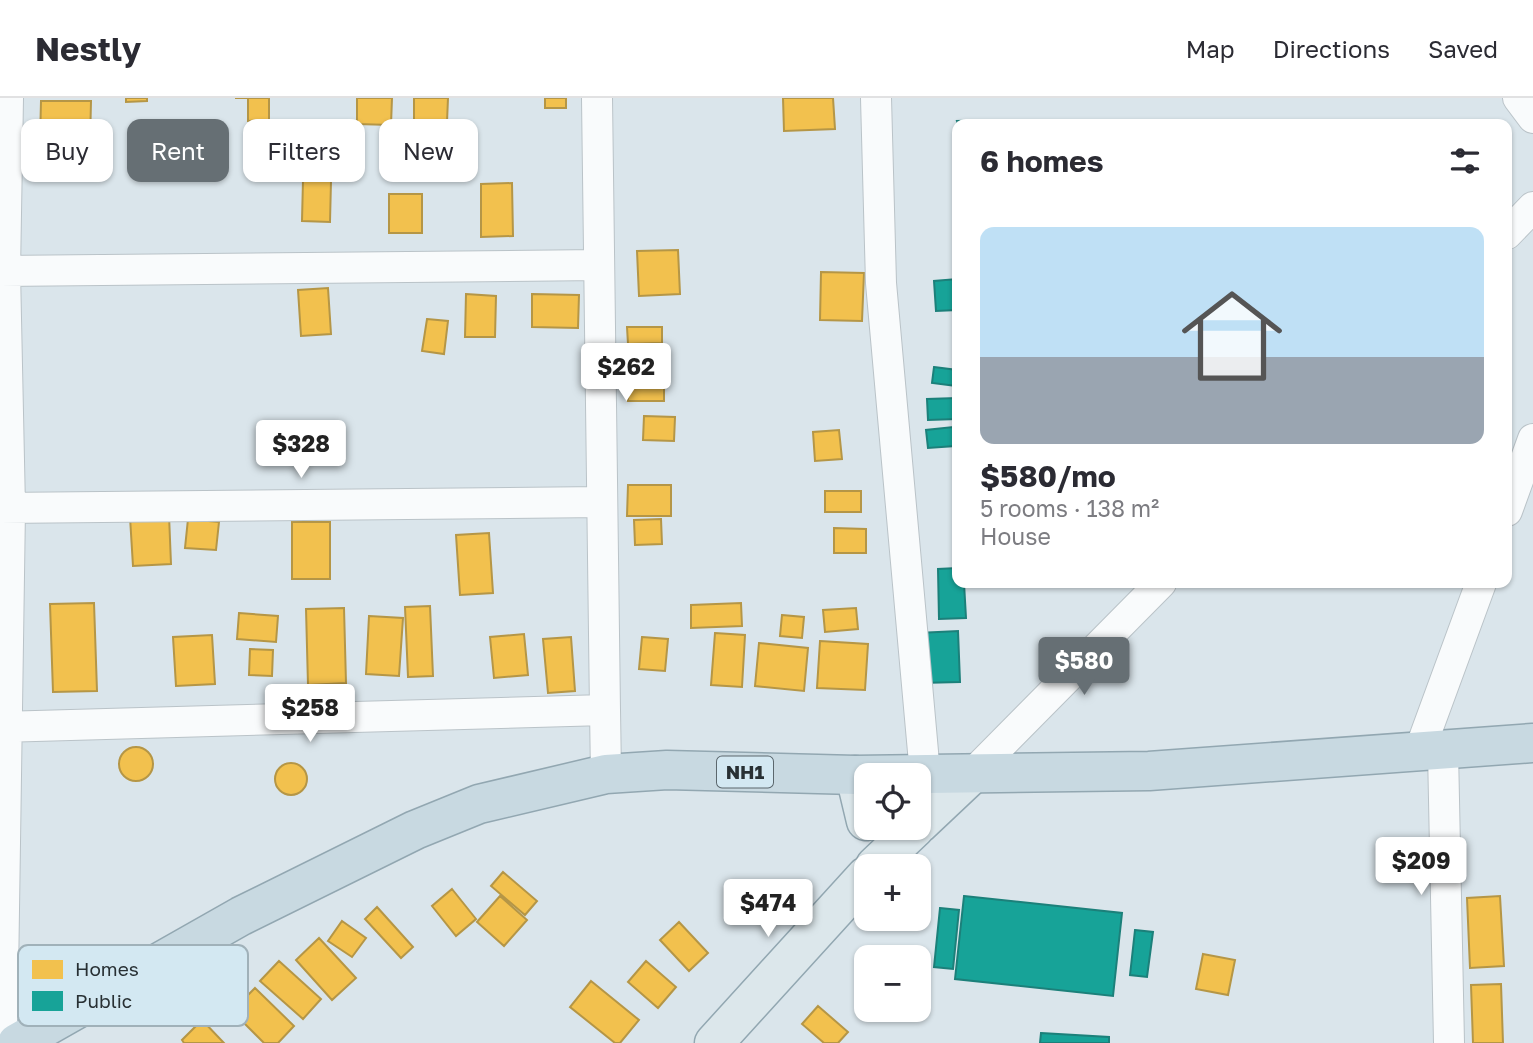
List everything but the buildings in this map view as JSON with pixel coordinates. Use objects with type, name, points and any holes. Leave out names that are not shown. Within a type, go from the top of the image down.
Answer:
[{"type":"highway","name":"NH1","points":[[931,774],[1149,771],[1533,743]]},
{"type":"highway","name":"NH1","points":[[191,945],[242,916],[415,830],[479,804],[606,774],[667,771],[854,775]]},
{"type":"highway","name":"NH1","points":[[18,1043],[48,1026]]},
{"type":"main road","points":[[931,813],[971,775]]},
{"type":"main road","points":[[888,854],[903,840]]},
{"type":"main road","points":[[714,1043],[854,890]]},
{"type":"street","points":[[2,1043],[5,508],[3,271],[8,98]]},
{"type":"street","points":[[597,98],[606,774]]},
{"type":"street","points":[[876,98],[881,283],[924,763]]},
{"type":"street","points":[[1518,98],[1533,118]]},
{"type":"street","points":[[1512,229],[1533,207]]},
{"type":"street","points":[[3,271],[599,265]]},
{"type":"street","points":[[1512,497],[1533,439]]},
{"type":"street","points":[[5,508],[602,502]]},
{"type":"street","points":[[971,775],[1156,588]]},
{"type":"street","points":[[1449,1043],[1431,751],[1479,588]]},
{"type":"street","points":[[4,727],[605,710]]}]
